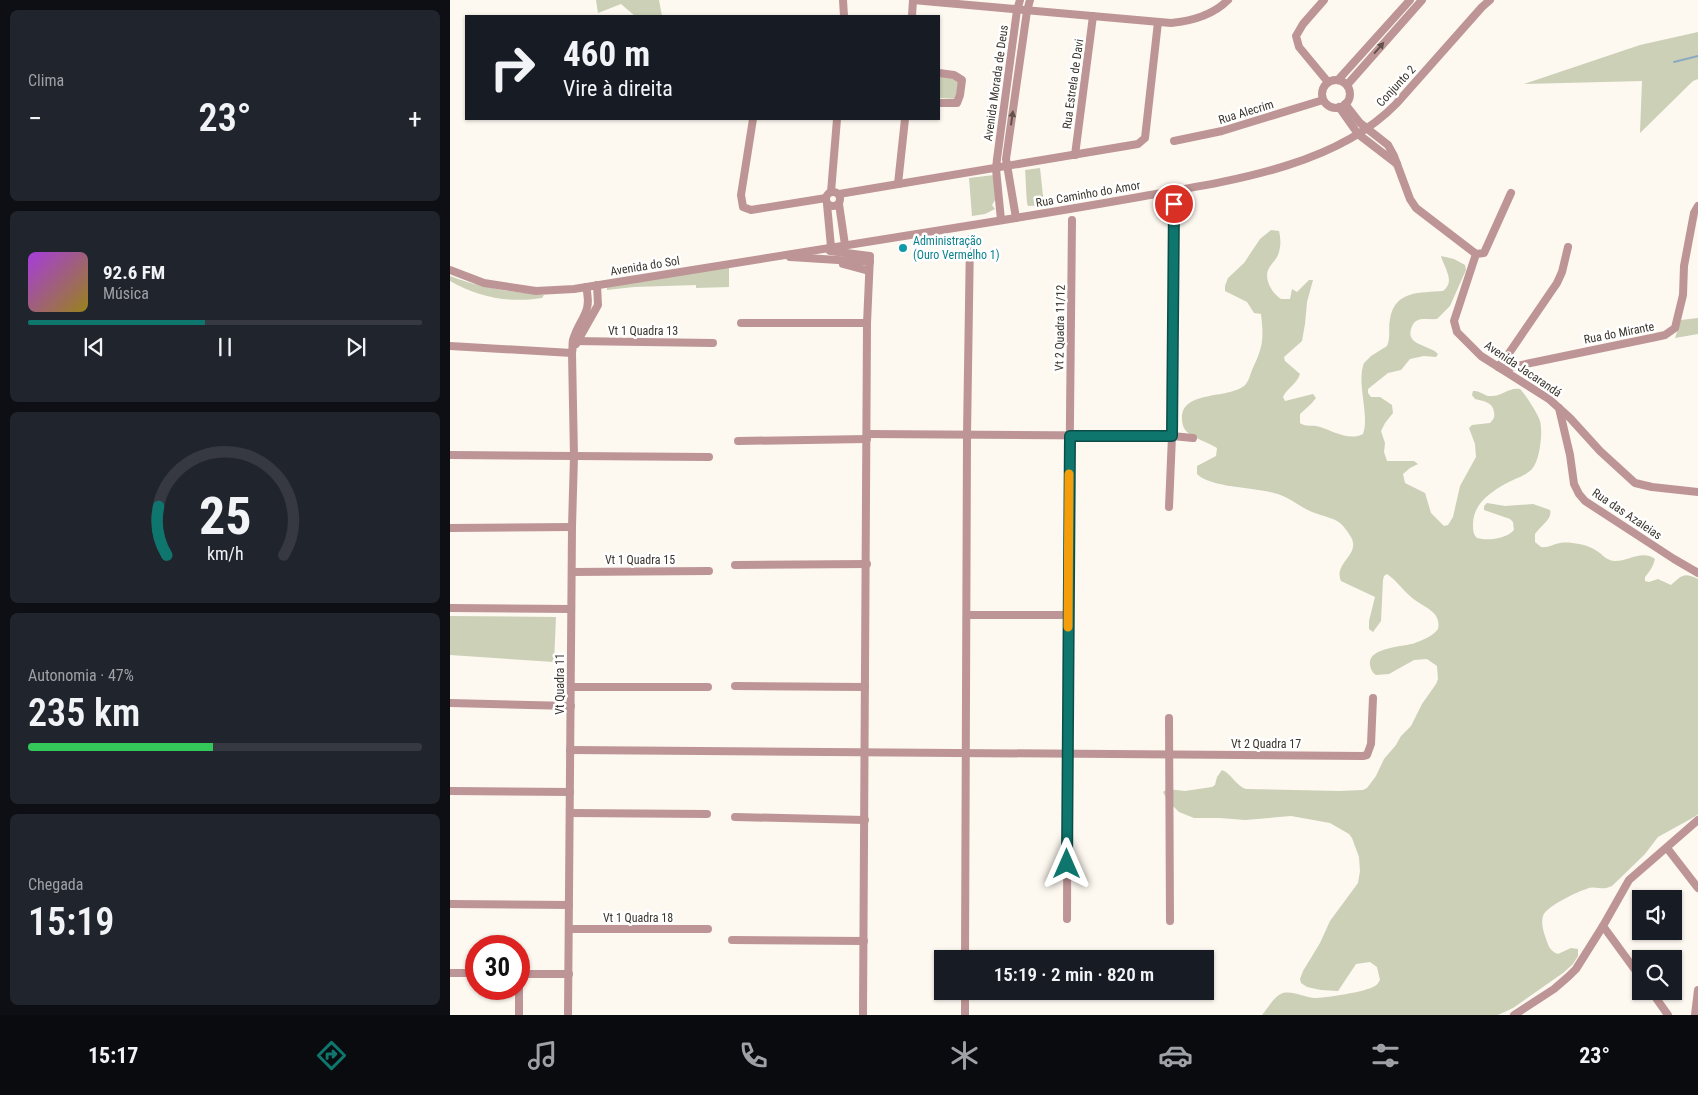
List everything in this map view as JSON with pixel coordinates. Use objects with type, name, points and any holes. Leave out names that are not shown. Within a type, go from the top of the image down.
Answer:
[{"type":"street","points":[[843,0],[844,15]]},
{"type":"street","points":[[912,15],[913,0],[1158,22],[1180,22],[1202,17],[1219,8],[1228,0]]},
{"type":"street","name":"Avenida Morada de Deus","points":[[1001,220],[996,169],[1017,10],[1020,0]]},
{"type":"street","name":"Avenida Morada de Deus","points":[[1016,218],[1006,159],[1026,11],[1030,0]]},
{"type":"street","points":[[1324,0],[1303,24],[1296,36],[1299,47],[1328,82]]},
{"type":"street","points":[[1410,0],[1338,80],[1328,82],[1322,93],[1324,100],[1327,104],[1342,106],[1367,129],[1385,142],[1410,199],[1416,208],[1476,254],[1484,253],[1511,193]]},
{"type":"street","points":[[1347,85],[1422,0]]},
{"type":"street","name":"Conjunto 2","points":[[1382,118],[1413,86],[1480,4],[1490,0]]},
{"type":"street","name":"Rua Estrela de Davi","points":[[1075,155],[1093,16]]},
{"type":"street","points":[[753,120],[741,195],[744,207],[751,210],[1128,147],[1138,144],[1145,138],[1158,22]]},
{"type":"street","points":[[940,73],[954,75],[962,80],[957,103],[940,103]]},
{"type":"street","points":[[1338,80],[1347,85],[1350,93],[1349,99],[1342,106]]},
{"type":"street","name":"Rua Alecrim","points":[[1174,141],[1222,131],[1324,100]]},
{"type":"street","points":[[1342,106],[1358,134],[1370,141],[1395,163]]},
{"type":"street","name":"Rua Caminho do Amor","points":[[846,245],[1016,218],[1245,178],[1325,151],[1347,141],[1382,118]]},
{"type":"street","points":[[832,247],[831,197],[837,120]]},
{"type":"street","points":[[898,184],[905,120]]},
{"type":"street","points":[[831,197],[841,201],[839,204],[846,245]]},
{"type":"street","points":[[831,197],[833,207],[839,204]]},
{"type":"street","points":[[1000,203],[1013,201]]},
{"type":"street","points":[[1168,507],[1172,436],[1174,204]]},
{"type":"street","name":"Rua do Mirante","points":[[1500,368],[1656,337],[1664,335],[1675,328],[1682,295],[1684,266],[1694,213],[1698,206]]},
{"type":"street","name":"Vt 2 Quadra 11/12","points":[[1067,919],[1072,220]]},
{"type":"street","points":[[965,950],[967,435],[970,239]]},
{"type":"street","name":"Avenida do Sol","points":[[450,270],[484,283],[536,291],[586,287],[846,245]]},
{"type":"street","points":[[1500,368],[1557,283],[1562,272],[1568,247]]},
{"type":"street","points":[[803,252],[834,251],[870,259]]},
{"type":"street","name":"Avenida Jacarandá","points":[[1476,254],[1454,321],[1457,332],[1481,356],[1546,396],[1570,418],[1600,451],[1635,483],[1652,487],[1698,492]]},
{"type":"street","points":[[776,256],[818,259],[870,259]]},
{"type":"street","points":[[818,259],[869,272]]},
{"type":"street","points":[[863,1015],[867,323],[870,259]]},
{"type":"street","points":[[574,346],[598,305],[597,285]]},
{"type":"street","points":[[574,346],[588,306],[589,299],[586,287]]},
{"type":"street","points":[[588,306],[598,305]]},
{"type":"street","points":[[741,323],[867,323]]},
{"type":"street","name":"Vt 1 Quadra 13","points":[[574,346],[713,343]]},
{"type":"street","points":[[450,346],[574,346]]},
{"type":"street","name":"Vt Quadra 11","points":[[568,1015],[574,346]]},
{"type":"street","points":[[1559,408],[1565,437]]},
{"type":"street","name":"Rua das Azaleias","points":[[1570,418],[1565,437],[1574,484],[1579,494],[1585,501],[1674,559],[1698,572]]},
{"type":"street","points":[[738,440],[967,435],[1172,436],[1193,438]]},
{"type":"street","points":[[450,455],[709,457]]},
{"type":"street","points":[[450,528],[572,528]]},
{"type":"street","points":[[735,565],[867,564]]},
{"type":"street","name":"Vt 1 Quadra 15","points":[[572,572],[710,571]]},
{"type":"street","points":[[450,608],[571,609]]},
{"type":"street","points":[[967,615],[1068,614]]},
{"type":"street","points":[[735,686],[865,687]]},
{"type":"street","points":[[571,687],[708,687]]},
{"type":"street","name":"Vt 2 Quadra 17","points":[[570,750],[1363,756],[1367,755],[1371,744],[1373,698]]},
{"type":"street","points":[[450,703],[571,706]]},
{"type":"street","points":[[1168,718],[1170,921]]},
{"type":"street","points":[[450,791],[570,792]]},
{"type":"street","points":[[570,813],[707,814]]},
{"type":"street","points":[[735,816],[865,820]]},
{"type":"street","points":[[1518,1014],[1554,989],[1576,969],[1629,880],[1698,820]]},
{"type":"street","points":[[1667,848],[1698,888]]},
{"type":"street","points":[[450,904],[569,904]]},
{"type":"street","points":[[1603,926],[1632,966]]},
{"type":"street","name":"Vt 1 Quadra 18","points":[[569,929],[708,929]]},
{"type":"street","points":[[732,940],[864,941]]},
{"type":"street","points":[[450,973],[465,973]]},
{"type":"street","points":[[530,974],[569,974]]},
{"type":"street","points":[[1695,1015],[1698,990]]},
{"type":"street","points":[[519,1000],[519,1015]]},
{"type":"street","points":[[965,1000],[965,1015]]},
{"type":"street","points":[[1657,1000],[1668,1015]]},
{"type":"green space","points":[[596,0],[659,0],[662,15],[634,15],[621,4],[598,13]]},
{"type":"green space","points":[[1698,32],[1698,79],[1693,81],[1640,133],[1642,81],[1524,84],[1640,45]]},
{"type":"green space","points":[[940,77],[959,78],[959,99],[940,98]]},
{"type":"green space","points":[[1040,168],[1044,205],[1028,206],[1025,170]]},
{"type":"green space","points":[[994,175],[997,197],[992,205],[995,209],[985,214],[972,216],[969,178]]},
{"type":"green space","points":[[1271,230],[1279,231],[1280,240],[1278,255],[1267,272],[1269,285],[1274,293],[1281,299],[1290,299],[1292,289],[1297,292],[1309,280],[1313,280],[1307,302],[1302,341],[1284,357],[1285,361],[1300,374],[1297,381],[1283,397],[1285,401],[1313,394],[1316,398],[1300,414],[1300,423],[1316,426],[1345,436],[1351,437],[1363,434],[1365,418],[1361,380],[1364,363],[1387,346],[1390,319],[1397,303],[1403,298],[1417,293],[1443,291],[1449,283],[1449,279],[1441,256],[1454,259],[1465,265],[1466,270],[1450,306],[1437,319],[1418,320],[1411,329],[1410,335],[1412,339],[1438,354],[1436,357],[1424,356],[1410,359],[1401,370],[1388,373],[1368,389],[1371,397],[1380,397],[1392,405],[1393,413],[1381,431],[1385,443],[1384,452],[1387,461],[1414,461],[1418,464],[1403,474],[1405,483],[1425,493],[1431,513],[1444,526],[1448,525],[1453,517],[1460,486],[1476,457],[1475,444],[1469,428],[1472,425],[1490,423],[1494,417],[1492,406],[1487,402],[1475,399],[1472,395],[1473,391],[1492,396],[1512,389],[1520,389],[1540,421],[1541,439],[1539,453],[1535,465],[1529,472],[1493,491],[1479,505],[1473,524],[1477,538],[1497,538],[1514,530],[1513,522],[1510,519],[1484,510],[1484,506],[1487,503],[1505,506],[1533,504],[1550,510],[1550,516],[1535,534],[1535,542],[1541,547],[1562,543],[1579,544],[1593,549],[1614,561],[1645,555],[1650,556],[1655,559],[1645,577],[1645,581],[1649,582],[1658,579],[1671,585],[1686,575],[1698,579],[1698,814],[1658,837],[1645,854],[1612,886],[1589,888],[1563,899],[1545,912],[1542,918],[1542,926],[1551,949],[1558,954],[1571,948],[1578,949],[1578,956],[1573,964],[1563,973],[1513,1008],[1498,1015],[1262,1015],[1274,999],[1283,993],[1314,998],[1336,996],[1370,988],[1377,985],[1380,980],[1377,967],[1370,962],[1356,964],[1338,991],[1307,987],[1301,983],[1300,979],[1330,921],[1358,883],[1360,871],[1359,857],[1352,838],[1349,834],[1330,823],[1291,816],[1245,820],[1194,818],[1179,812],[1167,800],[1163,792],[1167,789],[1185,791],[1212,787],[1215,785],[1217,777],[1222,770],[1246,789],[1363,790],[1367,788],[1376,776],[1384,759],[1401,736],[1411,726],[1438,679],[1437,666],[1427,659],[1414,660],[1389,674],[1376,675],[1372,671],[1370,665],[1374,655],[1380,651],[1415,643],[1431,636],[1438,629],[1437,617],[1387,574],[1383,580],[1381,621],[1373,632],[1369,629],[1375,597],[1341,581],[1341,569],[1353,549],[1353,543],[1347,531],[1339,522],[1310,511],[1279,495],[1266,491],[1222,485],[1204,479],[1197,474],[1197,466],[1216,456],[1217,448],[1194,437],[1186,430],[1182,420],[1184,409],[1190,403],[1199,399],[1239,389],[1248,381],[1262,343],[1261,314],[1254,313],[1247,302],[1225,291],[1225,286],[1228,278],[1244,263],[1260,239]]},
{"type":"green space","points":[[729,267],[729,287],[696,288],[696,285],[607,290],[607,287]]},
{"type":"green space","points":[[450,276],[496,289],[544,295],[542,298],[518,300],[495,298],[461,287],[450,281]]},
{"type":"green space","points":[[1698,318],[1698,334],[1675,338],[1681,320]]},
{"type":"green space","points":[[450,616],[556,617],[554,662],[450,655]]},
{"type":"waterway","points":[[1674,62],[1698,56]]},
{"type":"slow traffic","points":[[1068,627],[1069,474]]},
{"type":"place","name":"Administração (Ouro Vermelho 1)","points":[[903,248]]},
{"type":"route","points":[[1067,864],[1070,436],[1172,436],[1174,204]]}]
